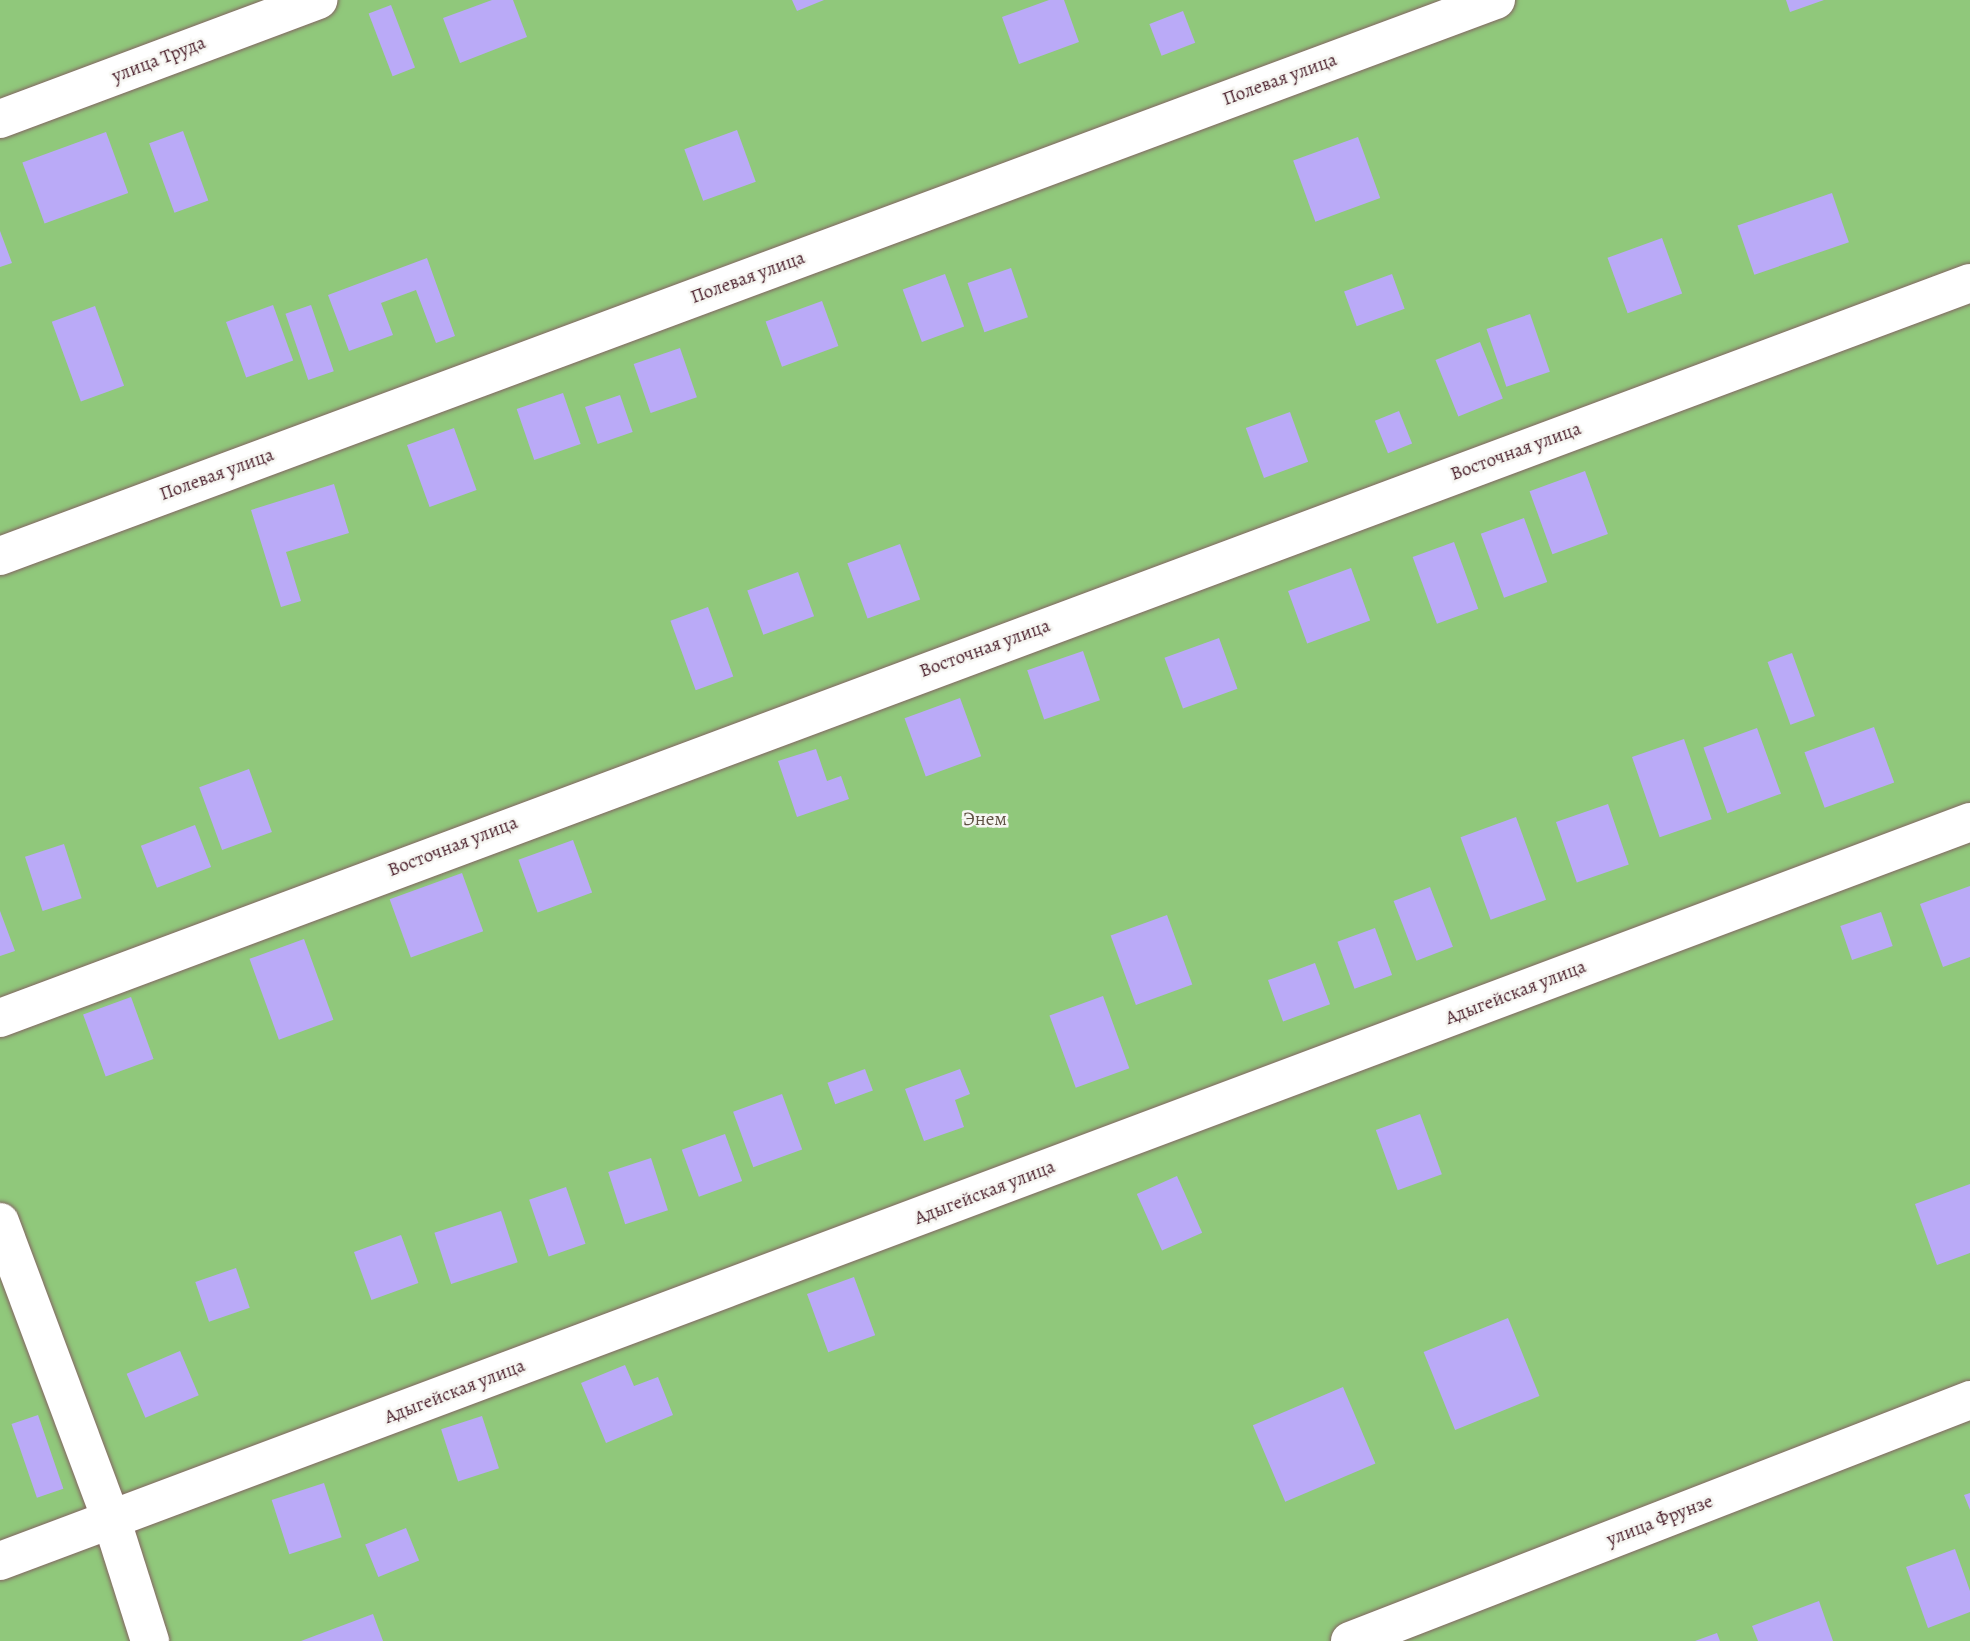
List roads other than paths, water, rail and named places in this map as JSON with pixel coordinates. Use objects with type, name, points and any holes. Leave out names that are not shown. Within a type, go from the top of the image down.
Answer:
[{"type":"street","name":"улица Труда","points":[[0,119],[318,0]]},
{"type":"street","name":"Полевая улица","points":[[0,556],[1496,0]]},
{"type":"street","name":"Восточная улица","points":[[0,1017],[1970,283]]},
{"type":"street","name":"Адыгейская улица","points":[[0,1561],[1970,822]]},
{"type":"street","points":[[0,1222],[112,1521],[150,1641]]},
{"type":"street","name":"улица Фрунзе","points":[[1350,1641],[1970,1401]]},
{"type":"park label","name":"Энем","points":[[985,820]]}]
